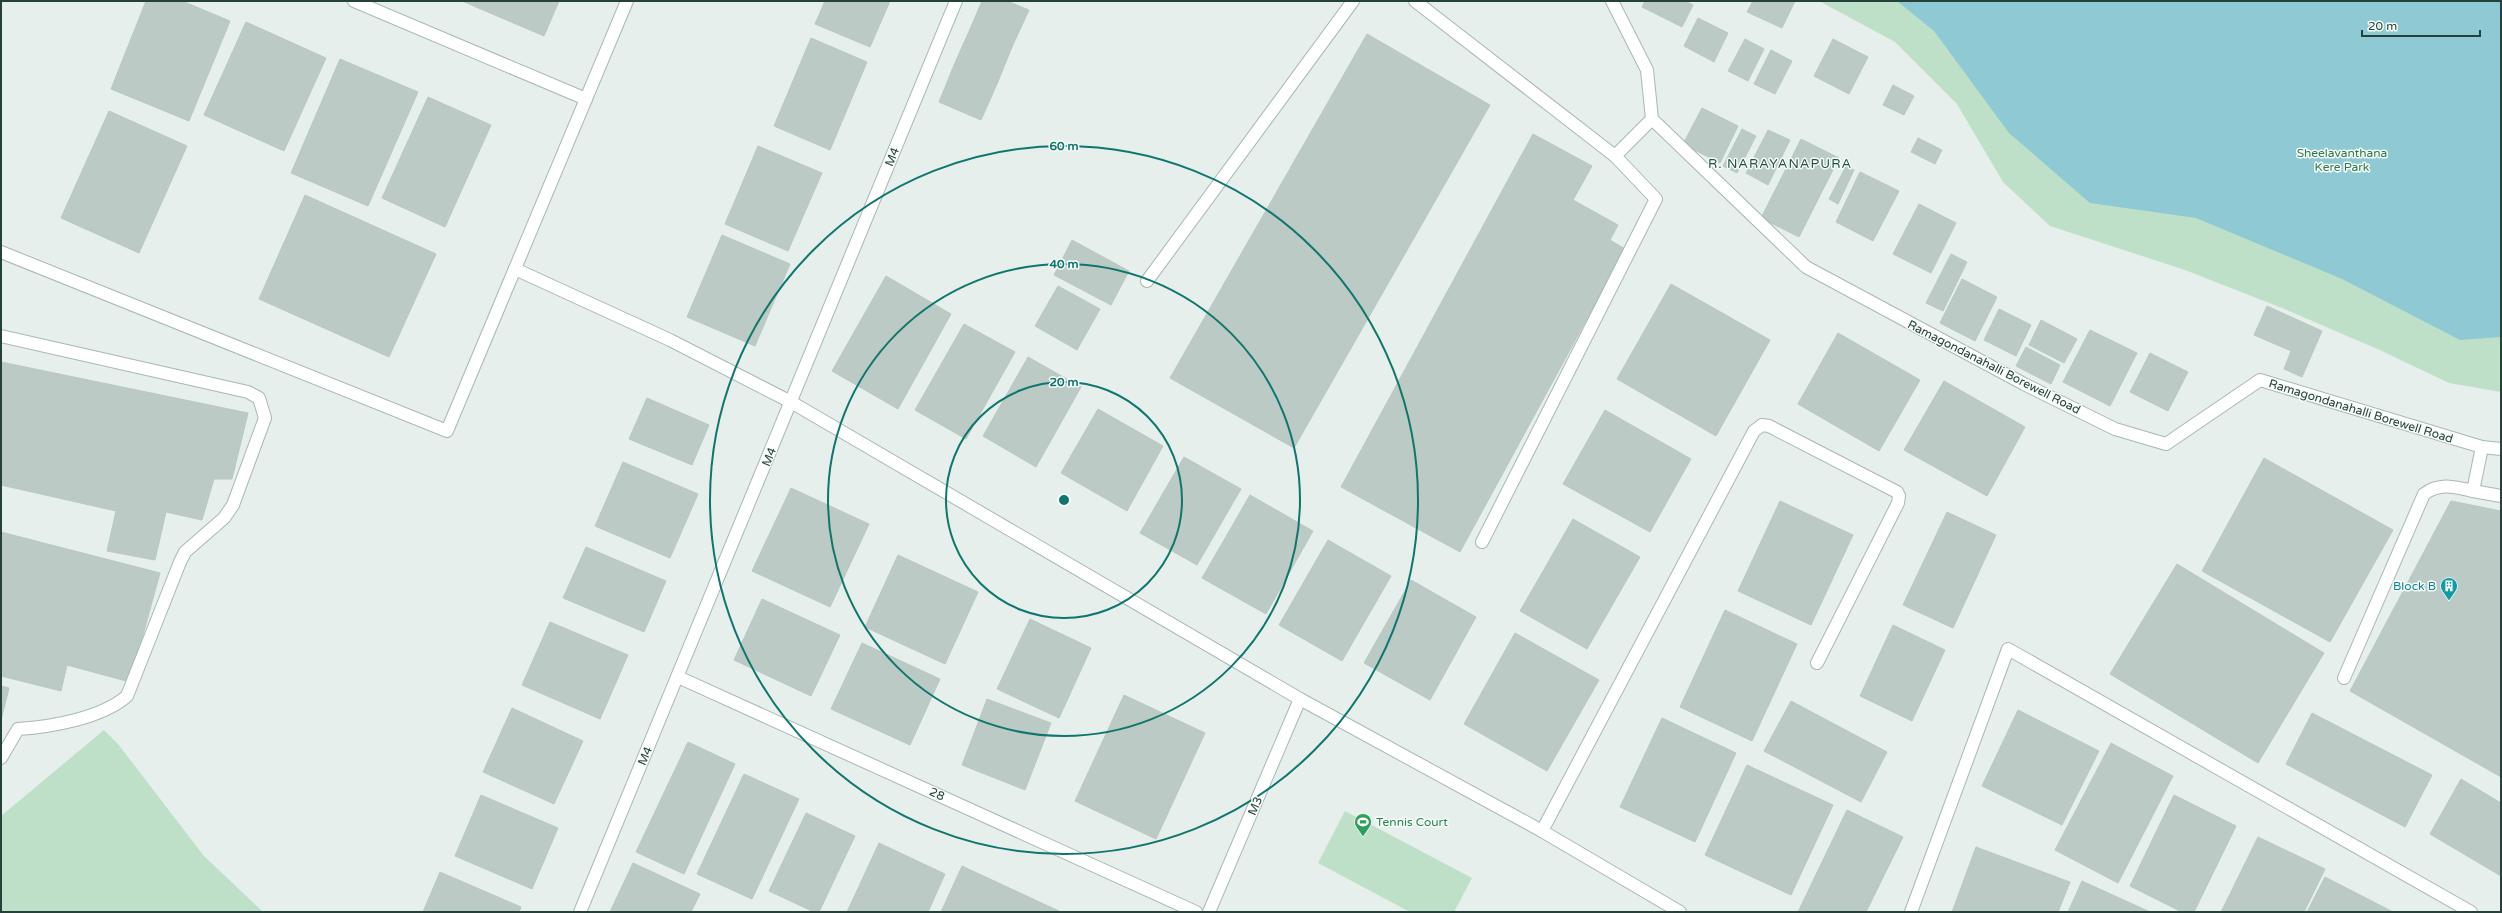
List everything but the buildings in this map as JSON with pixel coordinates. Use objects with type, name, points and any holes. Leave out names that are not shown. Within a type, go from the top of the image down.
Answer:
[{"type":"street","points":[[354,1],[586,100]]},
{"type":"street","points":[[1,252],[447,431],[627,1]]},
{"type":"street","name":"M4","points":[[580,912],[956,1]]},
{"type":"street","points":[[1147,281],[1353,1]]},
{"type":"street","points":[[1415,1],[1615,156],[1656,199],[1482,542]]},
{"type":"street","points":[[1612,1],[1647,70],[1652,119],[1615,156]]},
{"type":"street","name":"Ramagondanahalli Borewell Road","points":[[1652,119],[1806,268],[2024,384],[2115,429],[2166,444],[2260,380],[2482,447],[2501,449]]},
{"type":"street","points":[[515,269],[670,340],[791,402],[1300,699],[1542,831],[1680,912]]},
{"type":"street","points":[[1,336],[248,392],[258,398],[265,418],[233,504],[224,518],[185,552],[180,562],[127,696],[115,706],[105,711],[40,728],[18,729],[1,758]]},
{"type":"street","points":[[1542,831],[1754,431],[1762,425],[1769,426],[1897,492],[1899,496],[1898,503],[1817,663]]},
{"type":"street","points":[[2473,491],[2482,447]]},
{"type":"street","points":[[2344,678],[2424,494],[2433,487],[2450,486],[2501,496]]},
{"type":"street","points":[[1911,912],[2008,649],[2471,912]]},
{"type":"street","name":"28","points":[[678,676],[1196,912]]},
{"type":"street","name":"M3","points":[[1209,912],[1300,699]]},
{"type":"green space","name":"Sheelavanthana Kere Park","points":[[1819,1],[2501,1],[2501,392],[2449,383],[2382,351],[2282,308],[2185,270],[2050,226],[2003,182],[1957,104],[1895,42]]},
{"type":"green space","points":[[104,730],[118,744],[204,856],[263,912],[1,912],[1,816]]},
{"type":"green space","name":"Tennis Court","points":[[1345,811],[1472,878],[1454,912],[1410,912],[1318,863]]},
{"type":"water","name":"Sheelavanthana Kere Park","points":[[1897,1],[2501,1],[2501,337],[2460,340],[2342,279],[2196,218],[2090,203],[2009,133],[1934,31]]},
{"type":"place","name":"Block B","points":[[2449,601]]},
{"type":"place","name":"Tennis Court","points":[[1363,837]]},
{"type":"district","name":"R. NARAYANAPURA","points":[[1780,164]]}]
